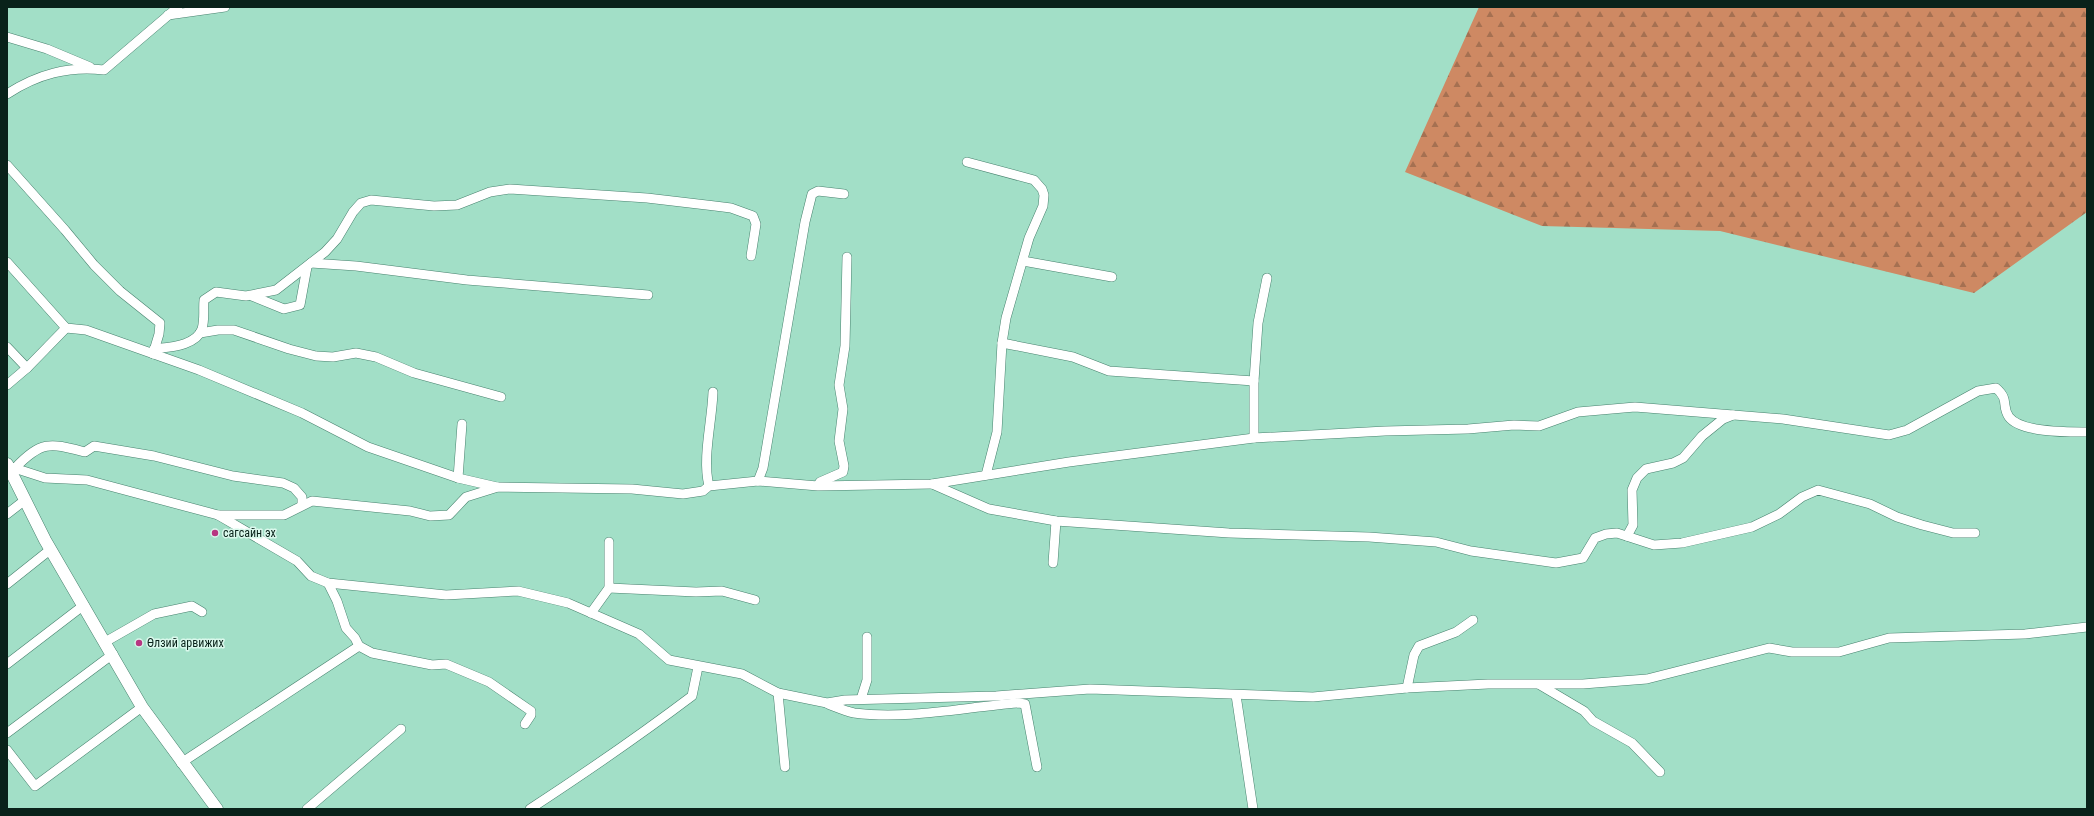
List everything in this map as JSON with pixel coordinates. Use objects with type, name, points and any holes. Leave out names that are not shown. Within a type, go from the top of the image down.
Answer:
[{"type":"main road","points":[[10,466],[25,500],[51,549],[142,707],[181,763],[217,809]]},
{"type":"street","points":[[7,94],[36,78],[73,68],[104,70],[178,7]]},
{"type":"street","points":[[168,15],[225,7]]},
{"type":"street","points":[[7,37],[47,49],[95,69]]},
{"type":"street","points":[[967,162],[1034,180],[1042,189],[1044,195],[1043,206],[1029,238],[1006,318],[1002,344],[997,432],[986,475]]},
{"type":"street","points":[[7,165],[94,265],[120,291],[160,323],[159,334],[153,351]]},
{"type":"street","points":[[252,296],[276,290],[309,265],[337,239],[353,212],[361,204],[371,200],[434,206],[457,205],[490,192],[510,189],[647,198],[731,208],[753,216],[756,230],[751,256]]},
{"type":"street","points":[[758,481],[763,468],[805,222],[812,194],[818,191],[844,194]]},
{"type":"street","points":[[818,486],[820,482],[843,472],[844,466],[839,441],[843,409],[839,385],[845,346],[847,257]]},
{"type":"street","points":[[1023,261],[1112,277]]},
{"type":"street","points":[[7,262],[66,328],[86,330],[153,351],[302,413],[368,447],[458,478],[498,487],[632,489],[683,494],[703,491],[709,486],[758,481],[818,486],[932,484],[1069,462],[1254,438],[1385,431],[1468,429],[1514,425],[1539,426],[1578,412],[1635,407],[1783,419],[1889,435],[1907,430],[1978,391],[1996,388],[2002,394],[2008,417],[2013,421],[2026,427],[2059,432],[2087,432]]},
{"type":"street","points":[[200,334],[204,319],[204,300],[209,295],[216,292],[252,296],[284,309],[300,305],[309,265]]},
{"type":"street","points":[[309,265],[356,266],[467,280],[648,295]]},
{"type":"street","points":[[1254,438],[1256,336],[1267,278]]},
{"type":"street","points":[[7,384],[27,368],[66,328]]},
{"type":"street","points":[[153,351],[175,347],[192,340],[200,334],[218,330],[234,330],[289,350],[316,356],[333,357],[356,353],[376,357],[414,373],[501,397]]},
{"type":"street","points":[[1002,344],[1073,357],[1109,371],[1254,381]]},
{"type":"street","points":[[7,347],[27,368]]},
{"type":"street","points":[[709,486],[706,472],[712,419],[713,392]]},
{"type":"street","points":[[1627,536],[1633,525],[1632,490],[1637,478],[1646,469],[1673,463],[1683,458],[1702,436],[1724,419],[1733,415]]},
{"type":"street","points":[[458,478],[462,424]]},
{"type":"street","points":[[10,466],[40,447],[56,445],[85,452],[94,446],[154,456],[233,476],[283,483],[294,488],[302,497],[302,505]]},
{"type":"street","points":[[10,466],[45,478],[87,480],[218,515],[284,515],[312,501],[410,512],[430,516],[449,515],[466,497],[498,487]]},
{"type":"street","points":[[932,484],[989,510],[1056,521],[1229,533],[1369,537],[1436,542],[1471,551],[1556,563],[1583,558],[1595,538],[1606,534],[1627,536],[1654,545],[1682,543],[1752,527],[1779,514],[1802,497],[1818,490],[1870,504],[1897,518],[1922,525],[1953,533],[1975,533]]},
{"type":"street","points":[[7,514],[25,500]]},
{"type":"street","points":[[218,515],[297,561],[311,576],[328,583],[446,595],[518,592],[568,603],[639,634],[669,660],[698,667],[742,674],[778,693],[827,703],[852,712],[885,715],[928,713],[1019,702],[1025,704],[1037,767]]},
{"type":"street","points":[[1054,563],[1056,521]]},
{"type":"street","points":[[591,613],[609,588],[609,542]]},
{"type":"street","points":[[7,584],[51,549]]},
{"type":"street","points":[[328,583],[337,600],[346,628],[355,638],[359,646],[372,653],[432,665],[446,664],[489,682],[531,711],[531,715],[525,724]]},
{"type":"street","points":[[609,588],[696,592],[722,591],[755,600]]},
{"type":"street","points":[[7,664],[84,605]]},
{"type":"street","points":[[105,642],[154,614],[192,606],[202,612]]},
{"type":"street","points":[[1407,688],[1414,655],[1420,646],[1456,632],[1473,620]]},
{"type":"street","points":[[827,703],[861,699],[996,696],[1090,689],[1313,697],[1407,688],[1488,684],[1583,684],[1647,679],[1769,648],[1792,652],[1838,652],[1889,638],[2025,634],[2087,627]]},
{"type":"street","points":[[861,699],[867,680],[867,637]]},
{"type":"street","points":[[181,763],[359,646]]},
{"type":"street","points":[[7,733],[112,654]]},
{"type":"street","points":[[530,809],[568,782],[612,756],[692,696],[698,667]]},
{"type":"street","points":[[1539,684],[1584,711],[1594,721],[1632,743],[1660,772]]},
{"type":"street","points":[[778,693],[785,767]]},
{"type":"street","points":[[1236,695],[1253,809]]},
{"type":"street","points":[[980,706],[996,696]]},
{"type":"street","points":[[7,750],[35,786],[142,707]]},
{"type":"street","points":[[307,809],[401,729]]},
{"type":"green space","points":[[1479,7],[2087,7],[2087,212],[1974,293],[1720,231],[1542,226],[1405,172]]},
{"type":"place","name":"сагсайн эх","points":[[215,533]]},
{"type":"place","name":"Өлзий арвижих","points":[[139,643]]}]
